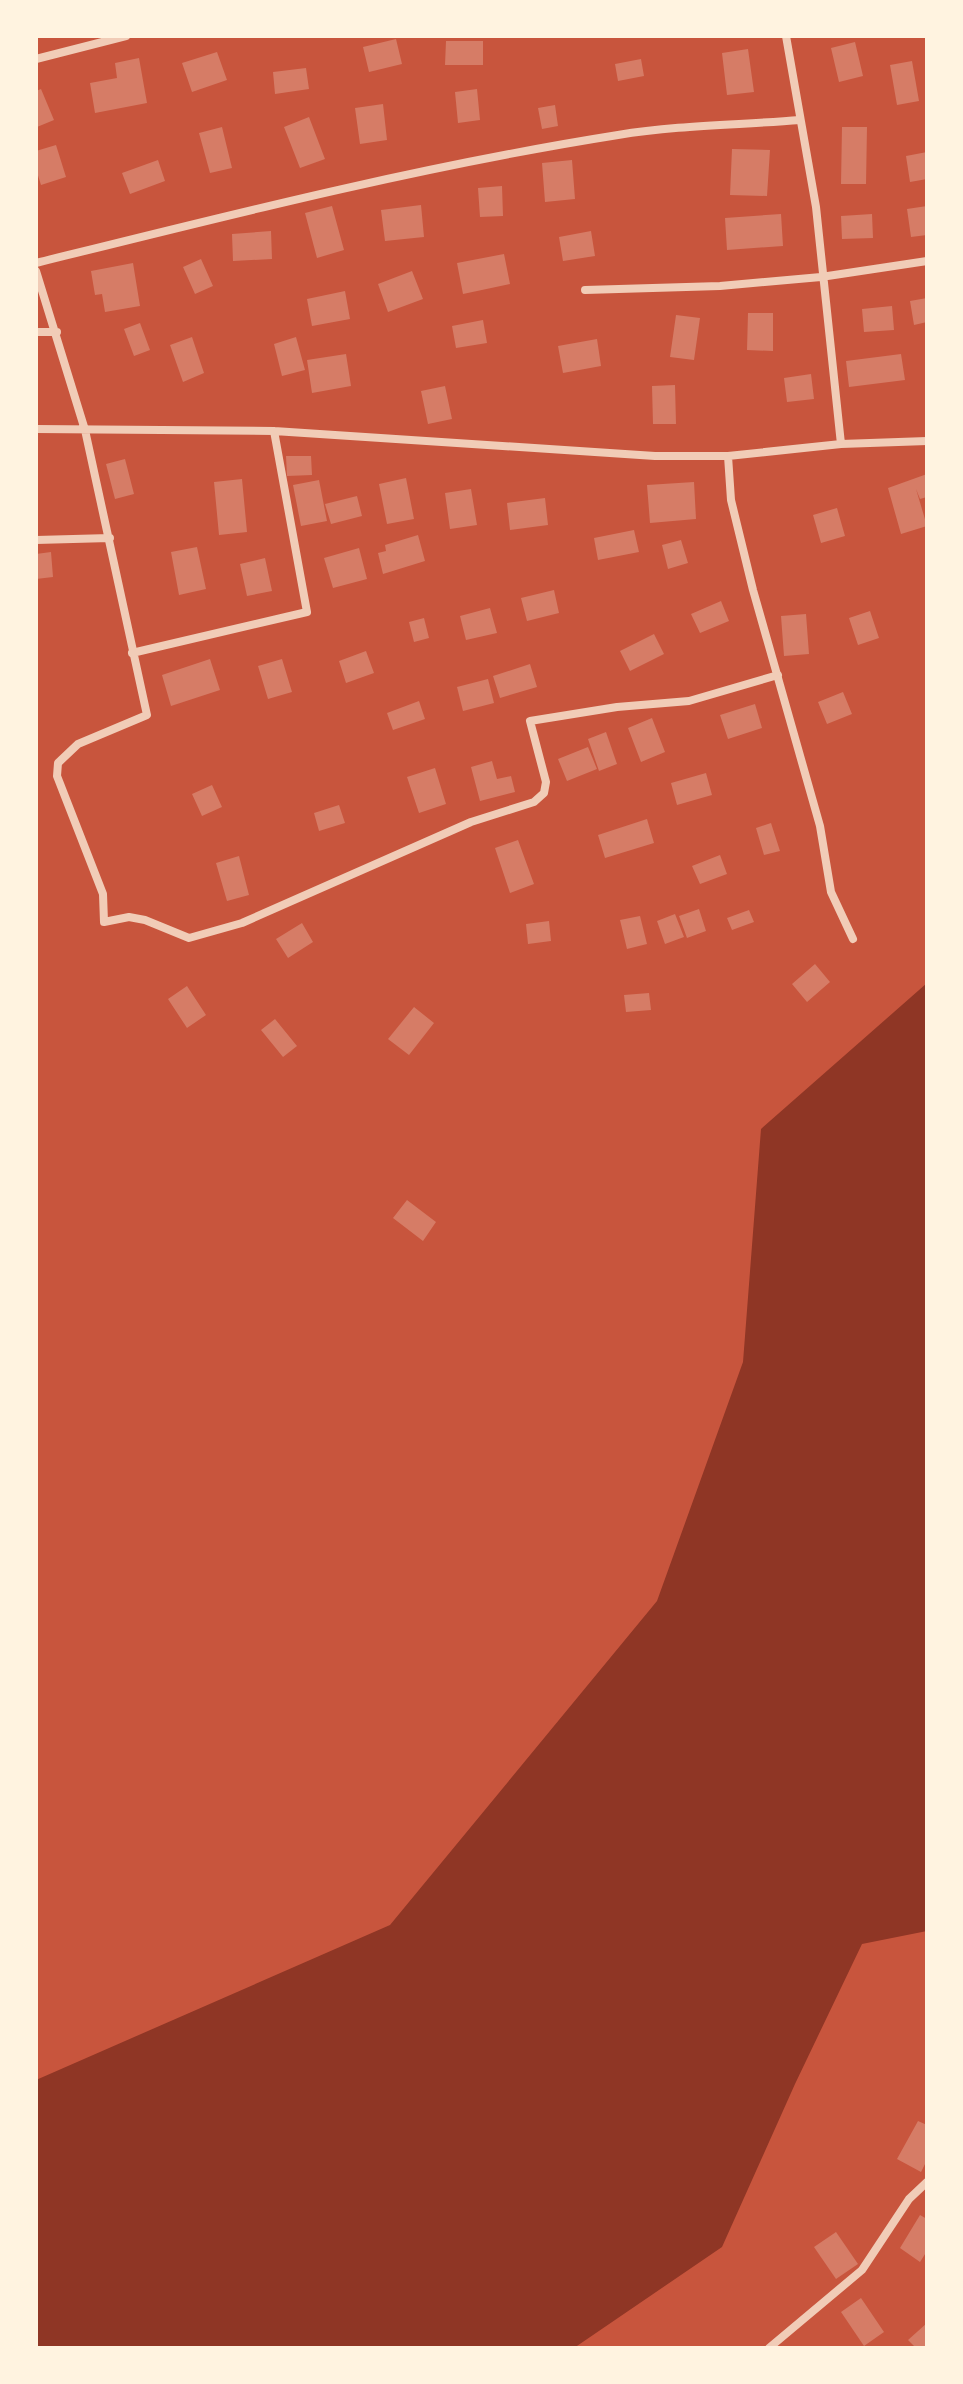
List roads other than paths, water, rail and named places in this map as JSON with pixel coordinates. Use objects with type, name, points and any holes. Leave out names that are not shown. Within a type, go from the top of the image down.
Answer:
[{"type":"street","points":[[36,59],[126,36]]},
{"type":"street","points":[[786,36],[816,207],[841,444]]},
{"type":"street","points":[[36,263],[291,200],[462,162],[621,134],[800,120]]},
{"type":"street","points":[[585,290],[720,286],[821,277],[927,261]]},
{"type":"street","points":[[36,271],[85,430],[147,715],[78,744],[58,763],[57,776],[103,894],[104,922],[129,917],[145,920],[189,938],[242,923],[471,822],[534,802],[544,793],[546,782],[530,721],[617,707],[689,701],[778,675]]},
{"type":"street","points":[[36,332],[57,332]]},
{"type":"street","points":[[36,429],[274,431],[655,456],[728,456],[841,444],[927,441]]},
{"type":"street","points":[[132,653],[307,612],[274,431]]},
{"type":"street","points":[[728,456],[731,500],[753,590],[820,826],[831,892],[853,939]]},
{"type":"street","points":[[36,540],[110,538]]},
{"type":"street","points":[[769,2348],[862,2270],[909,2199],[927,2182]]}]
